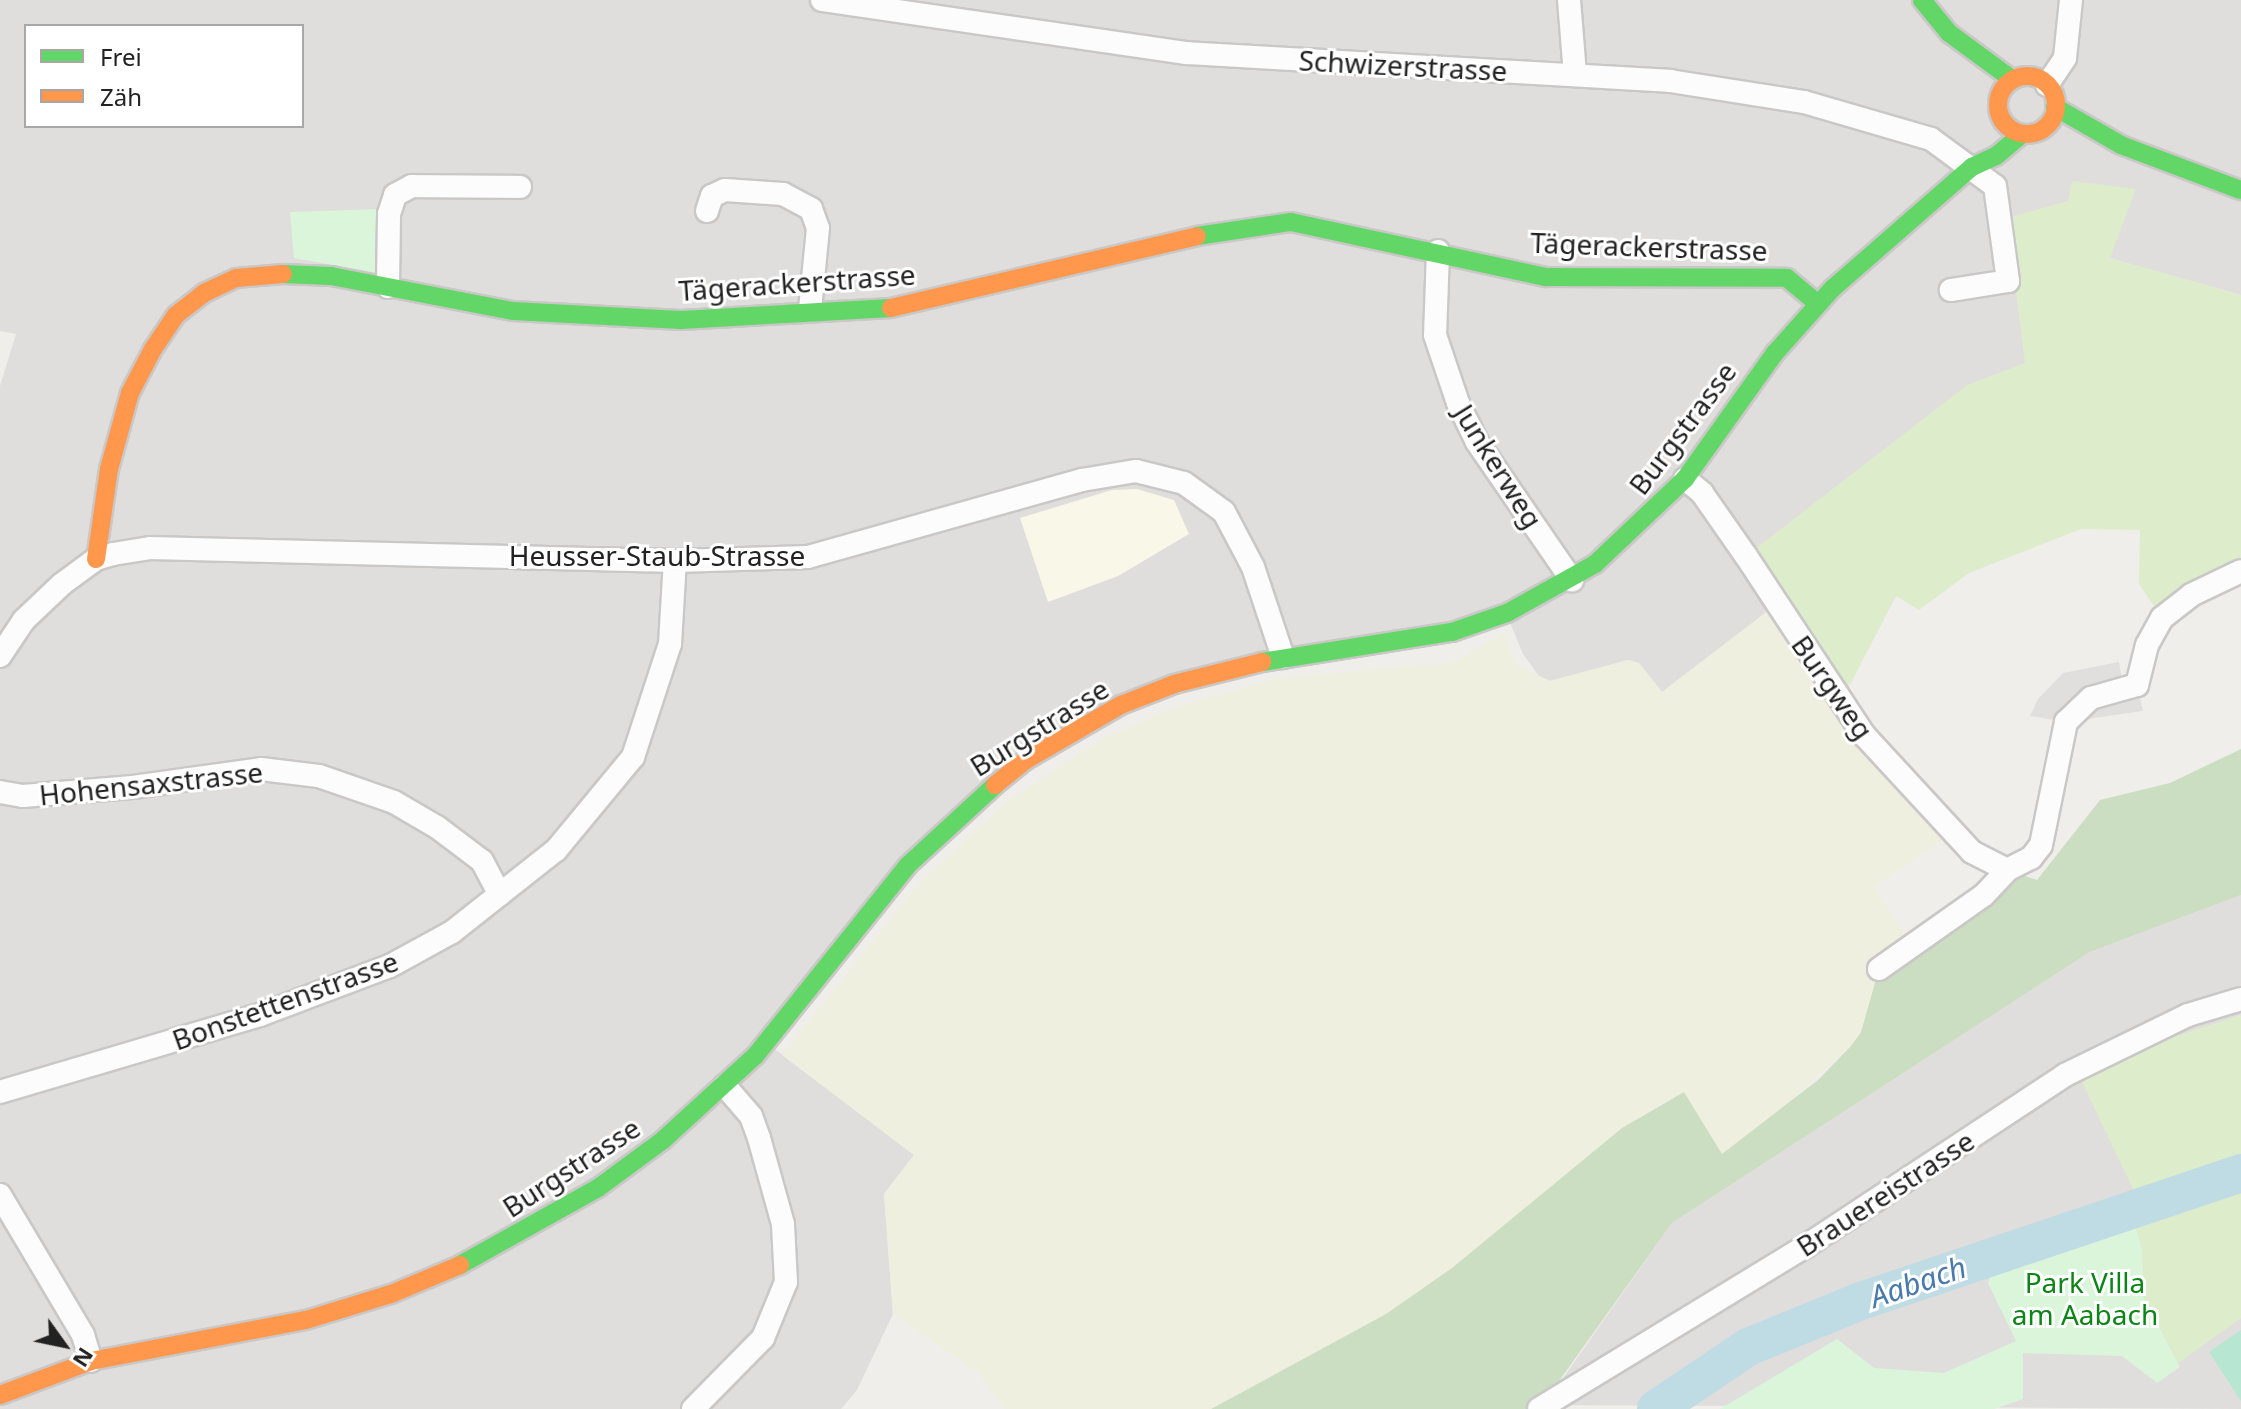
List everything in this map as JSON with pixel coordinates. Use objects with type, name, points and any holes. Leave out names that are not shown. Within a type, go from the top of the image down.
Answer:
[{"type":"street","name":"Schwizerstrasse","points":[[822,0],[1186,53],[1575,74],[1701,84],[1804,102],[1931,139],[1995,186],[2008,281],[1951,290]]},
{"type":"street","points":[[1569,0],[1575,74]]},
{"type":"street","points":[[1922,0],[1999,96]]},
{"type":"street","points":[[2047,85],[2065,58],[2071,0]]},
{"type":"street","points":[[1949,33],[2013,80]]},
{"type":"street","points":[[2121,145],[2055,107],[2047,85],[2031,77],[2013,80],[1999,96],[1992,131],[2022,134],[2044,128],[2121,145],[2241,190]]},
{"type":"street","points":[[2044,128],[2055,107]]},
{"type":"street","name":"Burgstrasse","points":[[1972,167],[1992,131]]},
{"type":"street","name":"Burgstrasse","points":[[0,1395],[91,1361],[306,1320],[460,1266],[598,1188],[725,1086],[763,1048],[934,838],[1026,760],[1121,705],[1211,673],[1283,657],[1452,632],[1507,613],[1572,580],[1637,529],[1685,479],[1750,384],[1818,304],[1972,167],[1996,156],[2022,134]]},
{"type":"street","points":[[388,287],[389,214],[395,195],[412,186],[520,187]]},
{"type":"street","points":[[707,211],[712,196],[725,190],[783,194],[811,209],[818,228],[810,310]]},
{"type":"street","name":"Tägerackerstrasse","points":[[96,559],[109,469],[130,393],[176,315],[204,293],[263,273],[292,271],[513,311],[681,320],[810,310],[906,307],[1267,224],[1310,223],[1546,277],[1734,274],[1787,278],[1818,304]]},
{"type":"street","name":"Junkerweg","points":[[1438,251],[1435,335],[1458,403],[1477,442],[1572,580]]},
{"type":"street","name":"Heusser-Staub-Strasse","points":[[0,656],[24,620],[96,559],[150,548],[675,561],[808,557],[1097,476],[1159,474],[1205,494],[1224,512],[1253,567],[1283,657]]},
{"type":"street","name":"Burgweg","points":[[1685,479],[1720,518],[1864,735],[1972,852],[2007,870]]},
{"type":"street","name":"Bonstettenstrasse","points":[[0,1092],[260,1015],[390,966],[452,932],[500,895],[556,850],[599,804],[633,757],[653,710],[670,644],[675,561]]},
{"type":"street","points":[[1879,969],[1984,895],[2007,870],[2031,858],[2041,845],[2066,722],[2091,698],[2137,685],[2147,645],[2162,618],[2201,588],[2241,571]]},
{"type":"street","name":"Hohensaxstrasse","points":[[0,792],[23,796],[133,787],[261,769],[319,776],[394,802],[437,827],[482,861],[500,895]]},
{"type":"street","name":"Brauereistrasse","points":[[1539,1409],[1806,1246],[2065,1075],[2188,1015],[2241,999]]},
{"type":"street","points":[[693,1409],[763,1338],[786,1282],[783,1224],[759,1138],[751,1116],[725,1086]]},
{"type":"street","points":[[0,1195],[83,1335],[91,1361]]},
{"type":"shaded area","points":[[0,0],[2241,0],[2241,295],[2109,258],[2135,189],[2007,218],[2026,363],[1966,386],[1777,604],[1662,692],[1639,663],[1628,660],[1550,681],[1539,676],[1523,654],[1506,613],[1174,689],[975,800],[767,1043],[914,1155],[884,1194],[893,1314],[857,1390],[841,1409],[0,1409],[0,386],[16,334],[0,331]]},
{"type":"shaded area","points":[[1137,489],[1174,500],[1189,534],[1118,576],[1048,602],[1020,518],[1112,490]]},
{"type":"shaded area","points":[[2119,662],[2123,687],[2137,685],[2143,711],[2066,722],[2030,716],[2038,699],[2063,673]]},
{"type":"shaded area","points":[[2241,895],[2241,1409],[1544,1405],[1672,1223],[2090,952]]},
{"type":"green space","points":[[2072,181],[2136,189],[2110,258],[2241,295],[2241,571],[2162,618],[2139,584],[2140,530],[2081,529],[1969,573],[1919,610],[1896,596],[1840,704],[1746,556],[1966,386],[2025,363],[2007,218],[2068,201]]},
{"type":"green space","points":[[381,209],[383,274],[294,258],[290,212]]},
{"type":"green space","points":[[1777,604],[1953,833],[1874,887],[1911,943],[1851,1046],[1774,1115],[1722,1154],[1684,1092],[1648,1111],[1452,1268],[1386,1314],[1211,1409],[1005,1409],[978,1373],[893,1314],[884,1194],[914,1155],[782,1055],[917,886],[1003,804],[1101,740],[1170,709],[1274,679],[1454,662],[1504,633],[1516,665],[1550,681],[1628,660],[1639,663],[1662,692]]},
{"type":"green space","points":[[2241,749],[2241,895],[2090,952],[1672,1223],[1539,1409],[1211,1409],[1386,1314],[1452,1268],[1622,1128],[1684,1092],[1722,1154],[1818,1080],[1851,1046],[1861,1032],[1879,969],[2007,870],[2037,880],[2100,800],[2170,783]]},
{"type":"green space","points":[[2241,1015],[2241,1163],[2137,1197],[2080,1078],[2164,1040]]},
{"type":"green space","points":[[2241,1188],[2241,1318],[2178,1363],[2144,1298],[2142,1249],[2134,1222]]},
{"type":"green space","name":"Park Villa am Aabach","points":[[2134,1222],[2142,1249],[2144,1298],[2180,1367],[2157,1383],[2122,1356],[2023,1353],[2023,1399],[1994,1409],[1720,1409],[1837,1339],[1874,1368],[1944,1373],[2016,1341],[1988,1283],[1991,1274]]},
{"type":"green space","points":[[2241,1330],[2241,1401],[2209,1352]]},
{"type":"waterway","name":"Aabach","points":[[1656,1409],[1748,1347],[1864,1300],[2241,1173]]},
{"type":"traffic: fast","points":[[1922,0],[1949,33],[2013,80]]},
{"type":"traffic: fast","points":[[2055,107],[2121,145],[2241,190]]},
{"type":"traffic: fast","points":[[1262,662],[1452,632],[1507,613],[1595,564],[1685,479],[1775,353],[1832,289],[1972,167],[1996,156],[2022,134]]},
{"type":"traffic: fast","points":[[1197,236],[1291,222],[1546,277],[1787,278],[1818,304]]},
{"type":"traffic: fast","points":[[283,274],[331,276],[513,311],[681,320],[891,308]]},
{"type":"traffic: fast","points":[[460,1265],[598,1188],[663,1140],[755,1056],[907,866],[995,785]]},
{"type":"traffic: slow","points":[[2027,76],[2047,85],[2056,105],[2047,125],[2027,134],[2007,125],[1998,105],[2007,85],[2027,76]]},
{"type":"traffic: slow","points":[[891,308],[1197,236]]},
{"type":"traffic: slow","points":[[96,559],[109,469],[130,393],[153,349],[176,315],[204,293],[236,278],[283,274]]},
{"type":"traffic: slow","points":[[995,785],[1026,760],[1121,705],[1174,684],[1262,662]]},
{"type":"traffic: slow","points":[[0,1395],[91,1361],[306,1320],[391,1294],[460,1265]]}]
